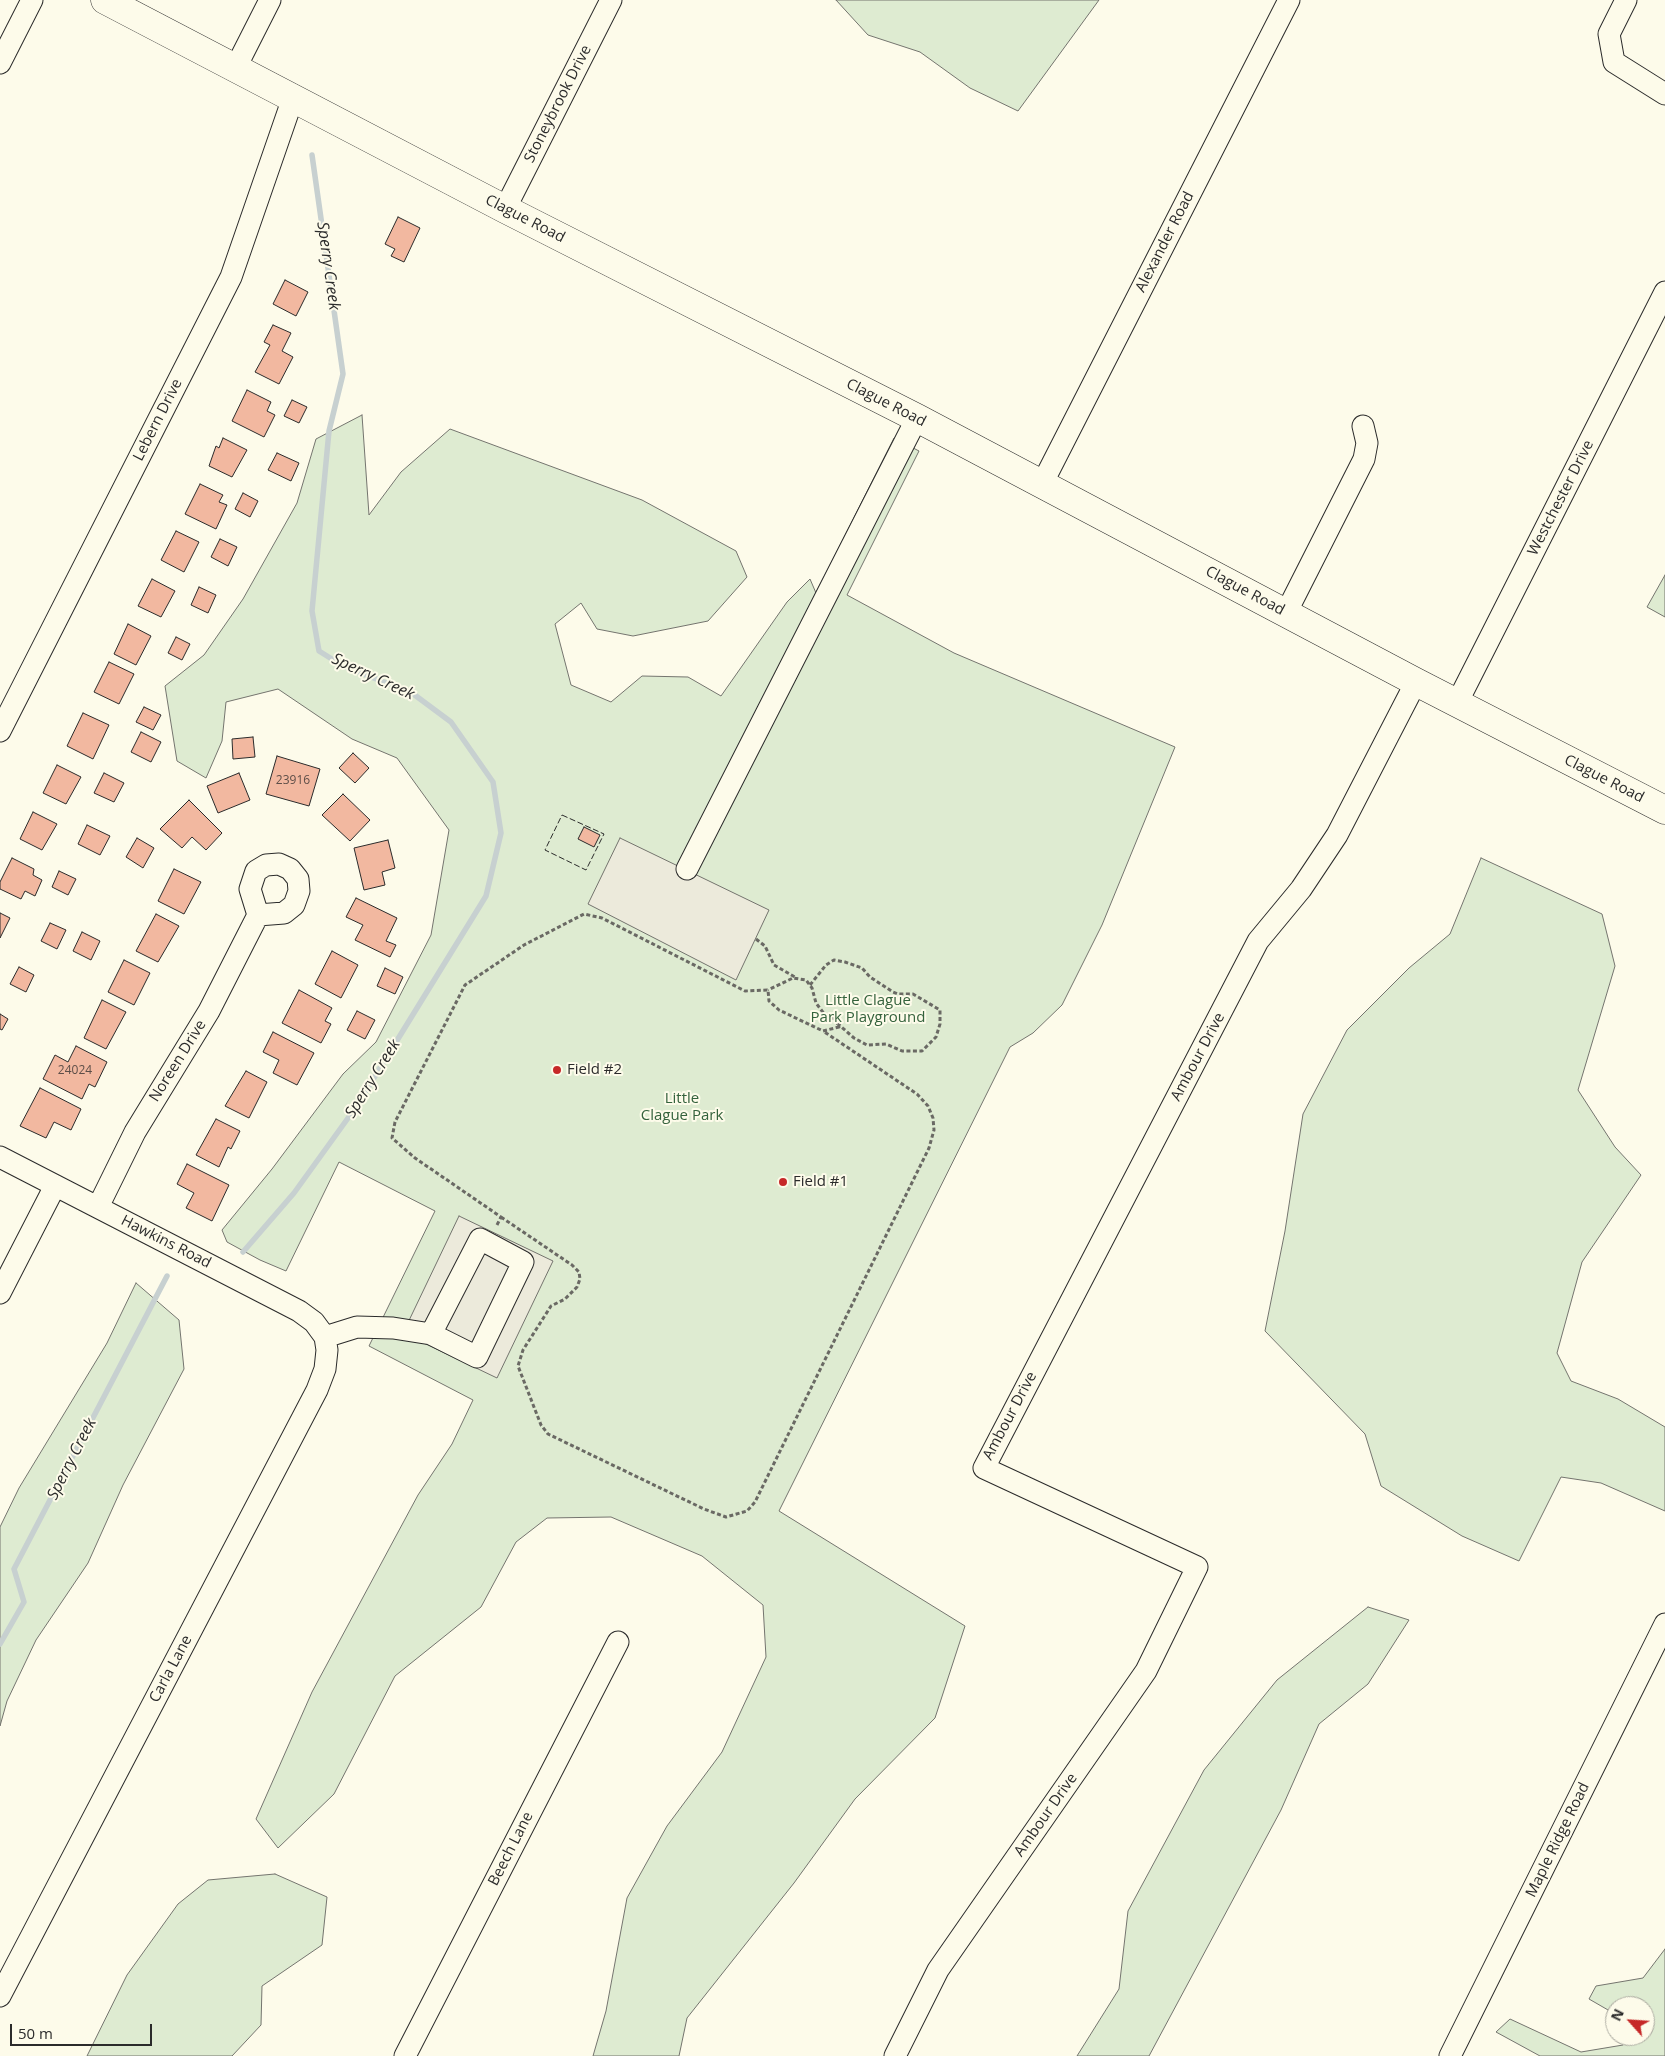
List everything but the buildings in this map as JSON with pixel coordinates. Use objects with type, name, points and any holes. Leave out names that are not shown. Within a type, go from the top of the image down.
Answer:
[{"type":"main road","name":"Clague Road","points":[[105,0],[505,209],[917,418],[1416,682],[1665,810]]},
{"type":"street","points":[[0,63],[32,0]]},
{"type":"street","points":[[236,67],[270,0]]},
{"type":"street","name":"Stoneybrook Drive","points":[[505,209],[611,0]]},
{"type":"street","name":"Alexander Road","points":[[1042,484],[1289,0]]},
{"type":"street","points":[[1626,0],[1609,34],[1614,62],[1665,94]]},
{"type":"street","name":"Lebern Drive","points":[[0,731],[231,277],[293,98]]},
{"type":"street","name":"Westchester Drive","points":[[1457,703],[1665,292]]},
{"type":"street","points":[[687,870],[917,418]]},
{"type":"street","points":[[1286,613],[1364,459],[1367,444],[1363,426]]},
{"type":"street","name":"Ambour Drive","points":[[894,2056],[938,1970],[1146,1671],[1197,1567],[984,1468],[1258,941],[1301,890],[1337,834],[1416,682]]},
{"type":"street","name":"Noreen Drive","points":[[98,1207],[134,1132],[209,1011],[258,916]]},
{"type":"street","name":"Hawkins Road","points":[[0,1157],[299,1311],[314,1322],[325,1338]]},
{"type":"street","points":[[0,1292],[55,1186]]},
{"type":"street","points":[[325,1338],[357,1327],[393,1328],[431,1334],[477,1357],[523,1262],[480,1239],[431,1334]]},
{"type":"street","name":"Carla Lane","points":[[0,1996],[317,1390],[325,1369],[327,1350],[325,1338]]},
{"type":"street","name":"Maple Ridge Road","points":[[1450,2056],[1665,1624]]},
{"type":"street","name":"Beech Lane","points":[[404,2056],[618,1642]]},
{"type":"path","points":[[768,990],[769,1001],[778,1010],[822,1032],[917,1094],[928,1106],[933,1118],[934,1130],[929,1148],[755,1502],[747,1510],[726,1517],[704,1509],[548,1434],[541,1425],[518,1366],[523,1350],[551,1306],[565,1299],[576,1287],[580,1279],[579,1272],[572,1265],[415,1158],[392,1138],[395,1122],[465,985],[524,945],[584,914],[602,918],[745,992],[768,990],[793,978],[806,980],[821,1009],[854,1038],[867,1045],[886,1044],[902,1052],[922,1051],[936,1037],[940,1010],[913,994],[893,992],[870,977],[862,968],[834,960],[826,965],[810,985]]},
{"type":"path","points":[[756,938],[765,946],[774,966],[798,979]]},
{"type":"path","points":[[822,1032],[839,1027],[836,1022]]},
{"type":"path","points":[[493,1232],[501,1217]]},
{"type":"green space","points":[[836,0],[1099,0],[1018,111],[970,88],[920,52],[868,35]]},
{"type":"green space","points":[[362,415],[369,515],[401,472],[450,429],[642,500],[736,551],[747,577],[708,621],[633,636],[597,629],[581,603],[555,624],[571,685],[611,702],[642,676],[688,677],[721,696],[787,602],[810,579],[816,593],[894,438],[919,451],[847,595],[954,653],[1175,747],[1102,925],[1062,1005],[1033,1033],[1010,1047],[779,1511],[965,1626],[935,1718],[855,1799],[794,1883],[687,2018],[679,2056],[593,2056],[606,2011],[627,1898],[667,1826],[722,1752],[766,1657],[763,1605],[702,1556],[611,1517],[547,1518],[516,1542],[481,1607],[395,1676],[334,1794],[278,1848],[256,1819],[312,1692],[418,1495],[452,1444],[473,1400],[369,1346],[435,1211],[339,1162],[286,1271],[260,1260],[227,1242],[222,1230],[272,1169],[343,1074],[376,1042],[431,935],[449,830],[397,758],[352,739],[278,689],[226,702],[222,741],[206,778],[177,761],[165,686],[204,655],[243,599],[297,503],[316,439]]},
{"type":"green space","points":[[1665,575],[1665,617],[1647,607]]},
{"type":"green space","points":[[1481,858],[1602,914],[1615,966],[1578,1090],[1615,1147],[1641,1175],[1582,1262],[1557,1353],[1571,1381],[1618,1399],[1665,1427],[1665,1511],[1601,1483],[1561,1477],[1519,1561],[1462,1536],[1381,1486],[1365,1434],[1265,1331],[1285,1231],[1303,1114],[1347,1030],[1409,968],[1450,934]]},
{"type":"green space","points":[[136,1283],[179,1320],[184,1369],[123,1485],[88,1563],[36,1640],[7,1701],[0,1726],[0,1527],[19,1488],[107,1343]]},
{"type":"green space","points":[[1368,1607],[1409,1620],[1368,1684],[1319,1724],[1281,1810],[1149,2056],[1077,2056],[1119,1989],[1128,1911],[1204,1770],[1277,1680]]},
{"type":"green space","points":[[275,1874],[327,1897],[322,1945],[262,1986],[261,2025],[232,2056],[87,2056],[127,1975],[178,1904],[208,1880]]},
{"type":"green space","points":[[1665,1949],[1665,2056],[1540,2056],[1496,2032],[1510,2019],[1581,2052],[1617,2046],[1655,2046],[1655,1996],[1605,1996],[1605,2008],[1589,1999],[1596,1986],[1643,1978]]},
{"type":"shaded area","points":[[620,838],[769,910],[736,980],[588,904]]},
{"type":"shaded area","points":[[459,1216],[553,1261],[497,1378],[403,1333]]},
{"type":"waterway","name":"Sperry Creek","points":[[243,1252],[294,1193],[356,1107],[486,896],[501,833],[493,782],[451,722],[412,693],[343,666],[319,651],[312,611],[329,431],[343,374],[312,155]]},
{"type":"waterway","name":"Sperry Creek","points":[[0,1644],[24,1602],[14,1569],[167,1276]]},
{"type":"fence","points":[[562,815],[604,834],[586,870],[545,850],[562,815]]},
{"type":"place","name":"Field #2","points":[[557,1070]]},
{"type":"place","name":"Field #1","points":[[783,1182]]},
{"type":"park label","name":"Little Clague Park Playground","points":[[868,1010]]},
{"type":"park label","name":"Little Clague Park","points":[[682,1108]]}]
